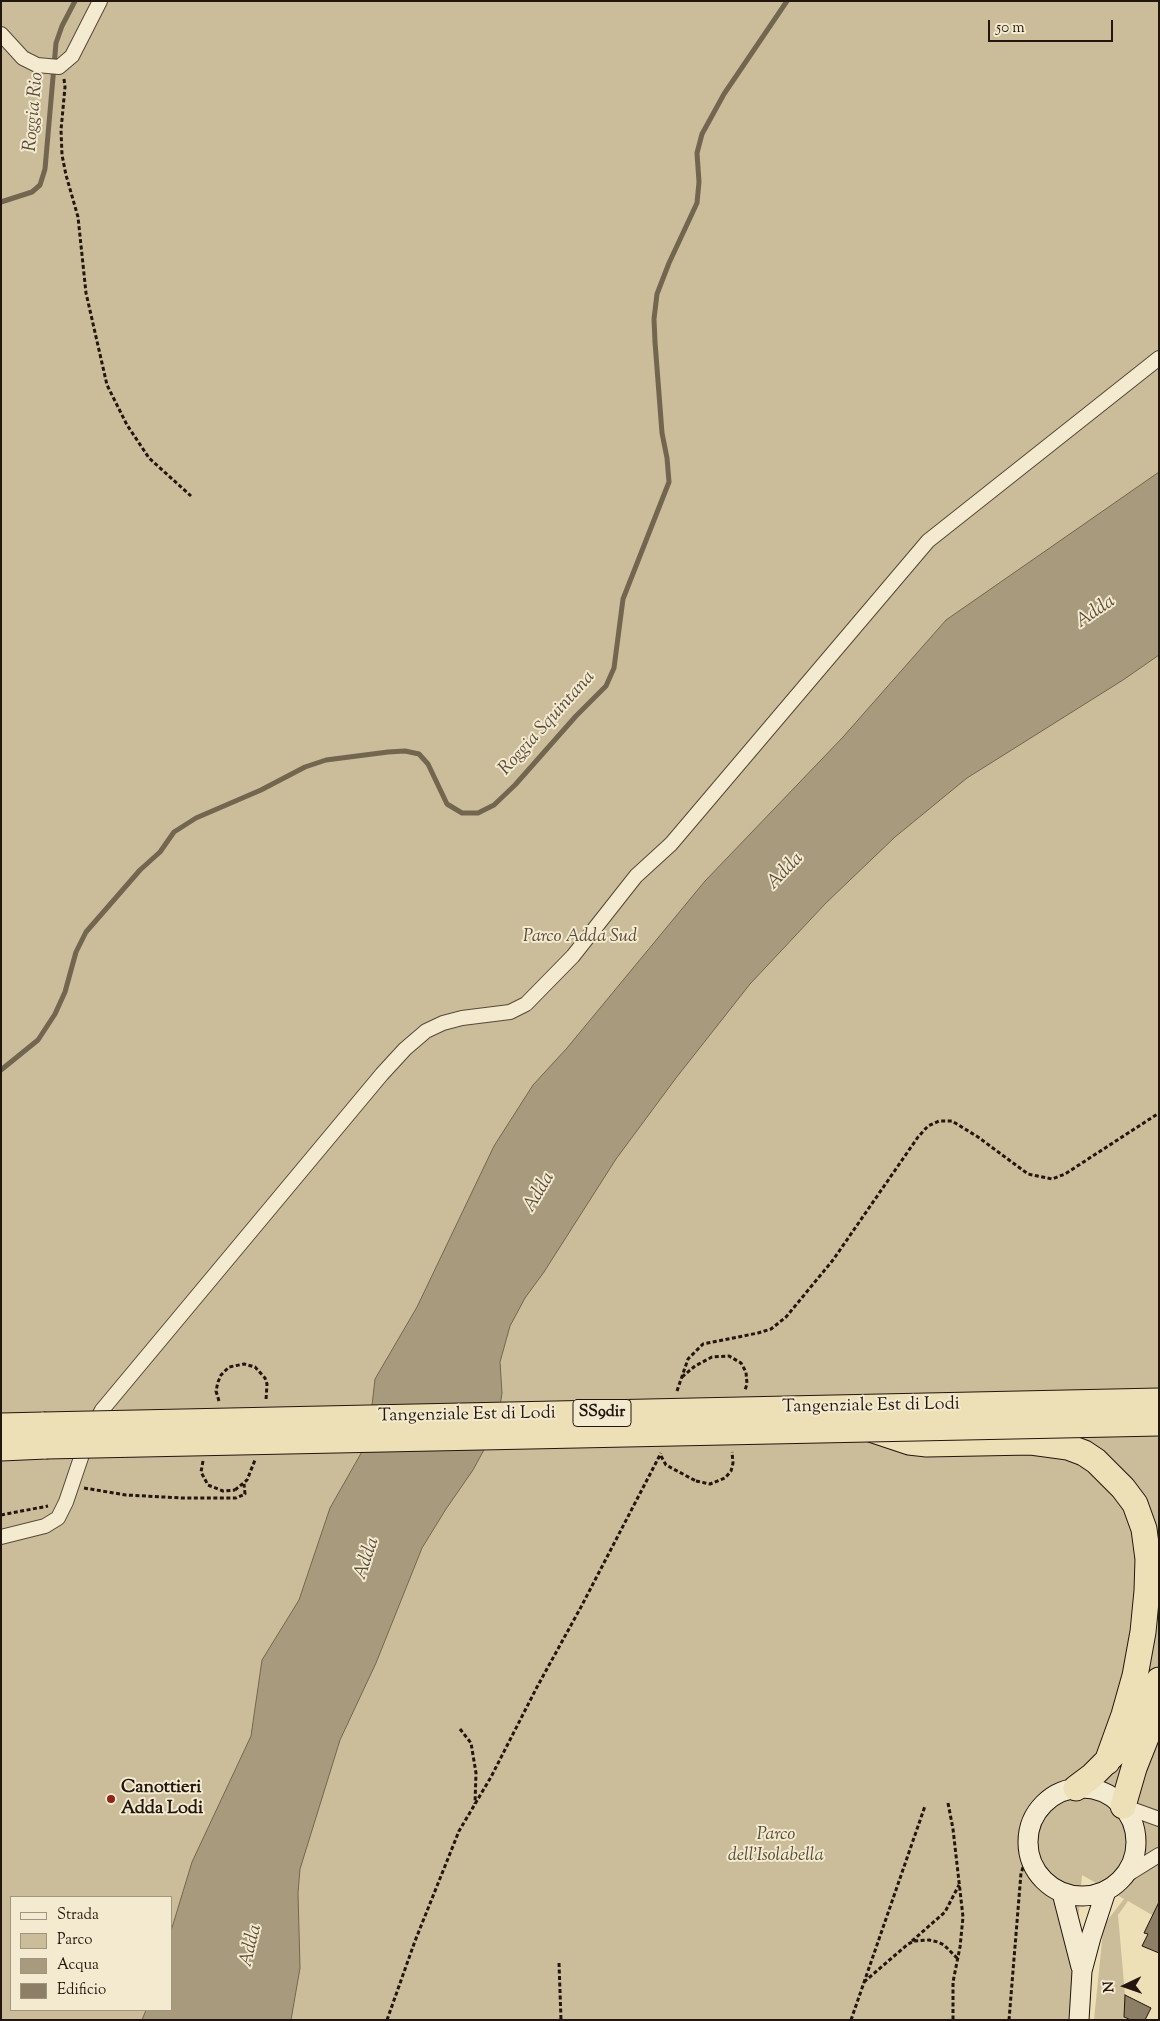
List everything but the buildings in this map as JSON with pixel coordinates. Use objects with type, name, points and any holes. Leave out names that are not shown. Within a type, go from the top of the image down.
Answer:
[{"type":"highway","name":"Tangenziale Est di Lodi","points":[[45,1436],[1159,1401]]},
{"type":"highway","name":"Tangenziale Est di Lodi","points":[[45,1436],[868,1428],[1159,1423]]},
{"type":"highway","name":"SS9dir","points":[[1,1426],[45,1436]]},
{"type":"highway","points":[[868,1428],[909,1442],[927,1444],[1031,1442],[1068,1447],[1084,1453],[1110,1472],[1135,1504],[1144,1530],[1148,1559],[1143,1632],[1135,1676],[1124,1715],[1107,1762]]},
{"type":"highway","name":"SS9dir","points":[[1,1448],[45,1436]]},
{"type":"highway","points":[[1076,1788],[1107,1762],[1134,1723],[1159,1680]]},
{"type":"highway","points":[[1122,1806],[1159,1706]]},
{"type":"highway","points":[[1143,1747],[1159,1719]]},
{"type":"street","points":[[1,34],[23,58],[37,65],[56,66],[72,56],[100,1]]},
{"type":"street","points":[[1,1537],[53,1523],[63,1510],[88,1437],[102,1410],[382,1074],[405,1049],[426,1031],[443,1023],[462,1018],[510,1012],[526,1004],[572,956],[636,876],[670,844],[928,541],[1159,358]]},
{"type":"street","points":[[1159,1819],[1122,1806],[1109,1796],[1093,1789],[1076,1788],[1059,1793],[1044,1803],[1033,1818],[1028,1835],[1029,1852],[1035,1870],[1047,1884],[1062,1893],[1077,1897],[1092,1896],[1106,1891],[1124,1876],[1159,1855]]},
{"type":"street","points":[[1122,1806],[1132,1823],[1136,1841],[1133,1860],[1124,1876]]},
{"type":"street","points":[[1079,2020],[1082,1971],[1106,1891]]},
{"type":"street","points":[[1062,1893],[1072,1925],[1082,1971]]},
{"type":"path","points":[[56,66],[65,87],[61,130],[62,155],[78,217],[86,293],[107,385],[127,425],[149,458],[191,496]]},
{"type":"path","points":[[676,1396],[688,1359],[703,1344],[771,1329],[780,1324],[833,1260],[918,1137],[928,1126],[939,1121],[952,1120],[1028,1174],[1052,1179],[1065,1174],[1159,1113]]},
{"type":"path","points":[[681,1377],[695,1366],[712,1358],[729,1356],[741,1363],[747,1378],[747,1384],[742,1394]]},
{"type":"path","points":[[223,1406],[218,1400],[216,1392],[221,1375],[236,1364],[255,1367]]},
{"type":"path","points":[[388,2020],[415,1941],[460,1832],[537,1686],[582,1607],[660,1454],[663,1444]]},
{"type":"path","points":[[660,1454],[661,1459],[666,1465],[696,1481]]},
{"type":"path","points":[[71,1486],[126,1496],[218,1498],[241,1497],[245,1494],[244,1484]]},
{"type":"path","points":[[1,1515],[66,1502]]},
{"type":"path","points":[[460,1729],[471,1743],[476,1772],[475,1805]]},
{"type":"path","points":[[948,1802],[959,1884],[962,1933],[953,1982],[953,2020]]},
{"type":"path","points":[[851,2020],[925,1806]]},
{"type":"path","points":[[1010,2020],[1021,1873],[1029,1852]]},
{"type":"path","points":[[864,1983],[945,1912],[959,1884]]},
{"type":"path","points":[[908,1944],[922,1940],[938,1942],[944,1945],[958,1959]]},
{"type":"path","points":[[559,1963],[561,2020]]},
{"type":"green space","name":"Parco Adda Sud","points":[[1,1],[1159,1],[1159,1919],[1128,1901],[1118,1915],[1125,1995],[1124,2020],[1094,2020],[1103,1931],[1106,1922],[1124,1899],[1082,1875],[1070,2020],[1,2020]]},
{"type":"water","name":"Adda","points":[[1159,472],[1159,655],[1123,680],[967,778],[895,837],[826,903],[750,984],[676,1078],[616,1159],[544,1272],[525,1298],[510,1326],[500,1362],[502,1393],[497,1426],[473,1470],[422,1548],[376,1663],[340,1740],[300,1869],[298,1893],[300,1968],[291,2020],[142,2020],[146,2011],[172,2011],[172,1928],[192,1862],[251,1736],[262,1660],[299,1600],[330,1508],[368,1441],[375,1379],[417,1307],[494,1146],[533,1085],[567,1048],[705,881],[843,737],[946,620]]},
{"type":"waterway","name":"Roggia Rio","points":[[1,202],[32,192],[40,185],[45,169],[56,43],[62,26],[75,1]]},
{"type":"waterway","name":"Roggia Squintana","points":[[1,1070],[38,1040],[55,1014],[65,992],[76,952],[86,932],[140,870],[160,852],[174,832],[196,818],[261,790],[305,767],[326,760],[405,751],[419,754],[428,764],[447,804],[462,813],[478,813],[494,805],[515,785],[576,716],[606,686],[614,668],[623,599],[669,482],[662,433],[655,342],[654,319],[657,294],[697,203],[699,182],[697,153],[702,134],[724,94],[787,1]]},
{"type":"place","name":"Canottieri Adda Lodi","points":[[111,1799]]},
{"type":"park label","name":"Parco dell'Isolabella","points":[[776,1846]]}]
